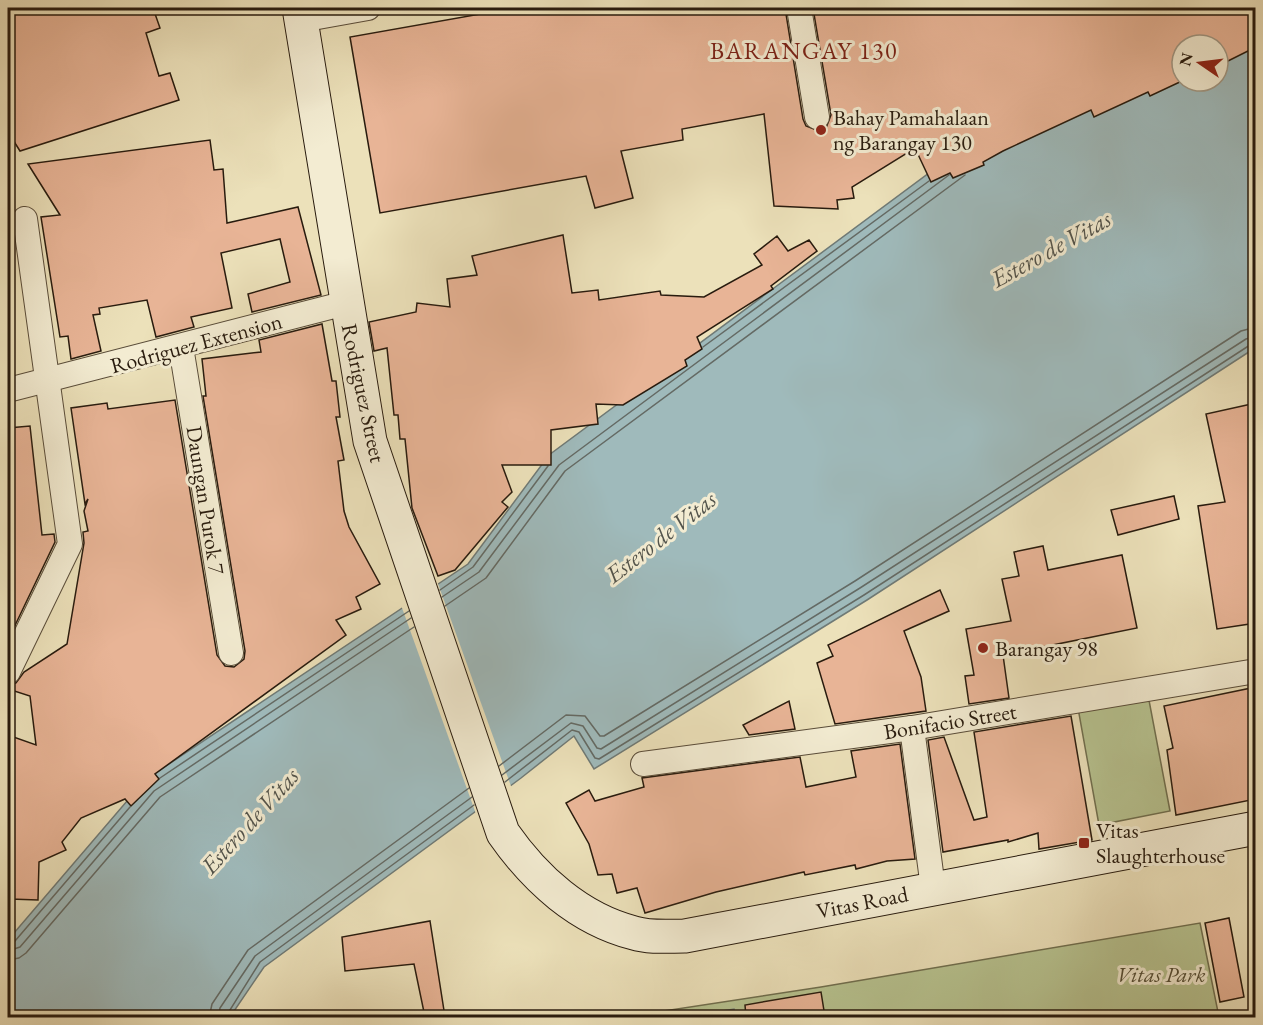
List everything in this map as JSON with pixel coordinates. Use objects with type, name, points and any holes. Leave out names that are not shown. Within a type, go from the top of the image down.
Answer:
[{"type":"street","points":[[300,14],[368,8]]},
{"type":"street","points":[[799,8],[817,117]]},
{"type":"street","name":"Rodriguez Street","points":[[300,14],[370,441],[503,833]]},
{"type":"street","points":[[8,672],[70,544],[52,380],[25,219]]},
{"type":"street","name":"Rodriguez Extension","points":[[8,390],[346,303]]},
{"type":"street","name":"Daungan Purok 7","points":[[181,347],[231,653]]},
{"type":"street","name":"Bonifacio Street","points":[[644,764],[912,728],[1256,671]]},
{"type":"street","points":[[912,728],[933,888]]},
{"type":"street","name":"Vitas Road","points":[[503,833],[541,880],[590,916],[635,934],[685,936],[1256,828]]},
{"type":"green space","points":[[1148,695],[1170,811],[1099,825],[1078,708]]},
{"type":"green space","name":"Vitas Park","points":[[1200,923],[1219,1017],[618,1018],[821,987]]},
{"type":"water","name":"Estero de Vitas","points":[[1255,34],[1255,348],[867,600],[594,769],[574,736],[521,778],[264,967],[230,1017],[8,1018],[8,940],[145,780],[468,564],[549,455],[991,127],[1170,84],[1170,93],[1230,93],[1230,43]]},
{"type":"water","points":[[734,1009],[735,1017],[685,1017]]},
{"type":"pier","points":[[437,581],[512,789],[476,814],[401,605]]},
{"type":"building","points":[[8,8],[153,8],[160,28],[146,33],[159,76],[170,73],[179,100],[20,151],[8,132]]},
{"type":"building","points":[[514,8],[785,8],[803,119],[806,126],[819,131],[826,128],[831,115],[813,8],[1256,8],[1256,47],[1230,60],[1230,33],[1170,33],[1170,87],[1150,96],[1148,92],[1094,117],[1091,110],[1003,151],[983,162],[984,165],[953,178],[950,173],[931,182],[915,148],[852,187],[854,198],[837,200],[838,209],[774,206],[764,114],[682,129],[683,140],[621,151],[633,198],[595,208],[586,176],[380,213],[350,37]]},
{"type":"building","points":[[210,140],[214,170],[223,169],[227,223],[298,207],[321,295],[252,312],[248,294],[290,282],[280,239],[221,253],[232,308],[191,317],[194,327],[156,337],[147,300],[99,308],[100,314],[93,315],[101,351],[71,359],[68,336],[60,337],[41,217],[60,215],[28,164]]},
{"type":"building","points":[[563,235],[572,293],[598,290],[599,300],[660,291],[661,295],[704,297],[762,265],[754,254],[777,236],[788,251],[809,240],[817,251],[771,286],[773,289],[697,337],[702,349],[685,360],[687,366],[623,405],[596,404],[598,424],[551,430],[551,465],[502,465],[512,492],[502,502],[508,507],[455,570],[438,576],[412,508],[405,439],[400,439],[398,415],[394,415],[387,348],[374,351],[369,322],[416,312],[417,303],[450,307],[447,279],[477,275],[472,256]]},
{"type":"building","points":[[322,324],[332,381],[336,381],[340,417],[336,417],[344,460],[338,461],[344,511],[349,527],[380,584],[356,597],[361,609],[336,620],[346,635],[155,774],[159,779],[131,806],[125,799],[81,818],[62,842],[66,850],[39,862],[38,900],[10,899],[12,835],[8,836],[8,735],[36,745],[30,696],[8,689],[8,686],[16,683],[24,672],[67,644],[84,543],[83,532],[88,531],[84,511],[88,499],[85,504],[71,408],[107,403],[108,409],[175,400],[217,655],[225,666],[234,667],[244,659],[245,651],[203,396],[206,396],[202,359],[261,352],[259,340]]},
{"type":"building","points":[[1256,403],[1256,623],[1217,629],[1198,506],[1225,502],[1206,414]]},
{"type":"building","points":[[30,426],[42,535],[54,534],[55,542],[8,640],[8,428]]},
{"type":"building","points":[[1174,496],[1179,519],[1118,535],[1111,510]]},
{"type":"building","points":[[1043,546],[1048,570],[1122,555],[1137,628],[1003,655],[1009,698],[969,704],[965,676],[974,675],[966,629],[1011,621],[1002,579],[1019,576],[1014,552]]},
{"type":"building","points":[[940,590],[949,611],[904,631],[921,677],[926,711],[835,724],[817,663],[833,656],[828,645]]},
{"type":"building","points":[[1256,687],[1256,799],[1176,815],[1167,750],[1173,748],[1164,706]]},
{"type":"building","points":[[789,701],[795,729],[749,735],[743,725]]},
{"type":"building","points":[[1071,716],[1092,840],[1039,849],[1038,833],[1008,842],[1008,840],[943,852],[928,740],[944,737],[974,820],[987,817],[974,732]]},
{"type":"building","points":[[900,744],[915,859],[887,861],[856,869],[855,865],[805,875],[804,872],[716,892],[645,913],[637,888],[617,893],[612,874],[598,875],[589,844],[566,803],[589,790],[595,801],[644,787],[642,778],[800,757],[806,787],[856,777],[851,751]]},
{"type":"building","points":[[1229,918],[1244,997],[1220,1002],[1205,923]]},
{"type":"building","points":[[430,921],[445,1017],[425,1017],[414,964],[345,971],[342,937]]},
{"type":"building","points":[[821,992],[825,1017],[746,1017],[745,1005]]},
{"type":"place","name":"Bahay Pamahalaan ng Barangay 130","points":[[821,130]]},
{"type":"place","name":"Barangay 98","points":[[983,648]]},
{"type":"place","name":"Vitas Slaughterhouse","points":[[1084,843]]},
{"type":"district","name":"BARANGAY 130","points":[[804,51]]}]
